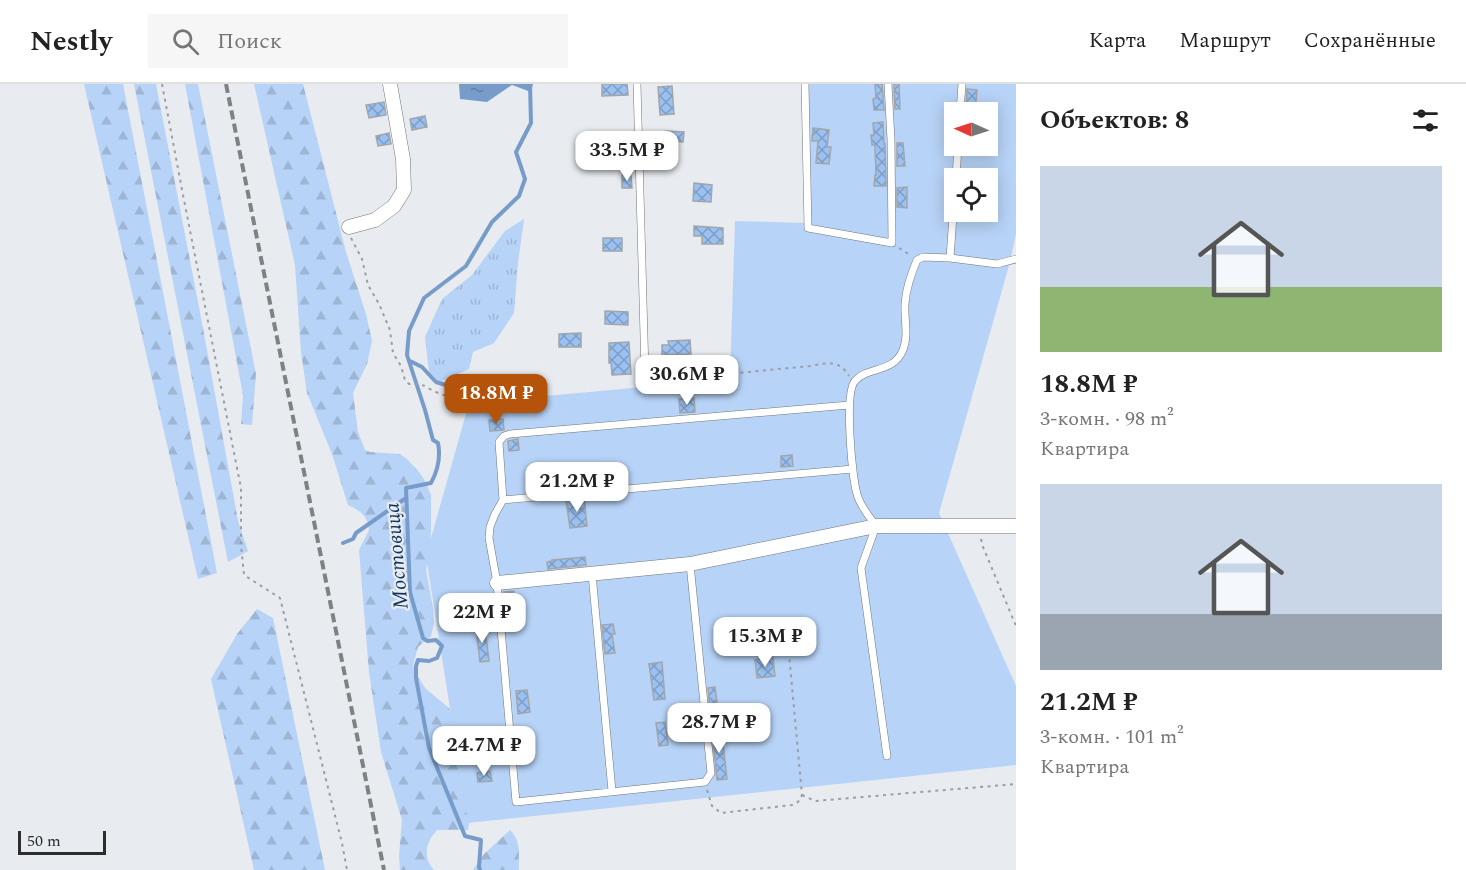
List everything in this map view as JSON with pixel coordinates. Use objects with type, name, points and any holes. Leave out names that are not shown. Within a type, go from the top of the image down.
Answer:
[{"type":"street","points":[[349,227],[375,220],[394,206],[404,190],[403,159],[390,84]]},
{"type":"street","points":[[497,583],[690,564],[876,526],[1016,526]]},
{"type":"lane","points":[[637,84],[645,372]]},
{"type":"lane","points":[[805,84],[808,228],[892,243],[888,84]]},
{"type":"lane","points":[[961,102],[962,84]]},
{"type":"lane","points":[[950,258],[953,222]]},
{"type":"lane","points":[[887,756],[861,568],[876,526],[857,496],[849,405],[852,383],[859,376],[889,366],[900,357],[906,341],[905,303],[911,273],[917,260],[950,258],[997,264],[1016,259]]},
{"type":"lane","points":[[690,564],[711,773],[705,782],[516,801],[497,583],[489,538],[490,527],[503,500],[499,442],[504,436],[849,405]]},
{"type":"lane","points":[[503,500],[853,469]]},
{"type":"lane","points":[[592,574],[612,791]]},
{"type":"path","points":[[162,84],[242,488],[241,545],[244,575],[280,598],[347,870]]},
{"type":"path","points":[[349,227],[348,233],[362,259],[368,285],[390,330],[393,353],[401,366],[405,380],[409,384],[421,383],[434,392],[469,400]]},
{"type":"path","points":[[892,243],[917,260]]},
{"type":"path","points":[[645,372],[647,376],[664,380],[826,363],[842,366],[852,383]]},
{"type":"path","points":[[978,526],[983,547],[1016,626]]},
{"type":"path","points":[[705,782],[712,806],[721,813],[792,805],[798,802],[802,795],[789,654]]},
{"type":"path","points":[[802,795],[815,801],[1016,784]]},
{"type":"green space","points":[[84,84],[123,84],[217,573],[198,579]]},
{"type":"green space","points":[[134,84],[156,84],[238,521],[248,551],[228,562]]},
{"type":"green space","points":[[185,84],[198,84],[256,374],[252,425],[241,424],[243,395]]},
{"type":"green space","points":[[254,84],[303,84],[346,252],[366,314],[372,341],[367,364],[353,393],[358,432],[365,450],[400,454],[407,459],[425,481],[431,495],[430,554],[426,570],[434,623],[431,636],[418,647],[413,665],[426,689],[449,708],[459,731],[470,817],[468,830],[437,830],[433,835],[428,845],[427,855],[434,870],[400,870],[402,820],[381,752],[369,672],[359,550],[369,530],[363,514],[348,505],[332,454],[307,393],[301,352],[295,265]]},
{"type":"green space","points":[[804,84],[1016,84],[1016,234],[939,513],[1016,686],[1016,765],[468,823],[426,556],[469,403],[730,379],[735,221],[805,223]]},
{"type":"green space","points":[[524,219],[514,313],[494,343],[473,352],[469,369],[439,382],[429,372],[425,337],[442,299],[472,275],[505,231]]},
{"type":"green space","points":[[257,609],[273,618],[325,870],[254,870],[211,679],[237,634]]},
{"type":"green space","points":[[510,830],[518,844],[519,870],[473,870],[483,855]]},
{"type":"water","points":[[459,84],[533,84],[531,92],[512,85],[487,102],[460,99]]},
{"type":"building","points":[[602,84],[627,84],[628,95],[602,96]]},
{"type":"building","points":[[875,84],[882,84],[884,110],[874,110]]},
{"type":"building","points":[[894,84],[899,84],[900,109],[895,109]]},
{"type":"building","points":[[672,86],[674,114],[660,115],[658,87]]},
{"type":"building","points":[[967,89],[977,90],[976,102],[966,102]]},
{"type":"building","points":[[384,102],[386,115],[369,118],[366,105]]},
{"type":"building","points":[[425,116],[427,127],[412,130],[410,119]]},
{"type":"building","points":[[883,122],[886,186],[874,186],[875,145],[872,145],[871,135],[874,135],[873,123]]},
{"type":"building","points":[[813,128],[829,130],[827,147],[831,147],[829,164],[816,163],[818,141],[812,141]]},
{"type":"building","points":[[666,131],[684,132],[683,142],[665,141]]},
{"type":"building","points":[[389,133],[391,144],[378,146],[376,136]]},
{"type":"building","points":[[608,134],[629,134],[629,155],[608,155]]},
{"type":"building","points":[[897,143],[903,143],[905,166],[897,166]]},
{"type":"building","points":[[622,175],[631,176],[632,188],[622,188]]},
{"type":"building","points":[[694,183],[712,185],[711,202],[693,201]]},
{"type":"building","points":[[907,187],[907,208],[897,207],[897,188]]},
{"type":"building","points":[[694,226],[723,228],[723,244],[702,244],[702,236],[694,236]]},
{"type":"building","points":[[603,238],[622,238],[622,251],[603,251]]},
{"type":"building","points":[[605,311],[628,312],[628,325],[605,324]]},
{"type":"building","points":[[581,333],[581,347],[559,347],[559,334]]},
{"type":"building","points":[[690,340],[691,354],[662,355],[662,345],[669,345],[668,341]]},
{"type":"building","points":[[629,342],[631,374],[612,375],[611,363],[609,363],[609,343]]},
{"type":"building","points":[[694,398],[695,412],[680,413],[679,399]]},
{"type":"building","points":[[503,419],[504,430],[490,431],[489,420]]},
{"type":"building","points":[[518,439],[519,450],[509,451],[508,441]]},
{"type":"building","points":[[792,455],[793,466],[781,467],[781,456]]},
{"type":"building","points":[[584,498],[587,526],[570,528],[566,500]]},
{"type":"building","points":[[585,557],[586,565],[548,569],[547,562],[552,560]]},
{"type":"building","points":[[514,591],[517,618],[506,619],[504,592]]},
{"type":"building","points":[[613,624],[615,653],[605,654],[602,625]]},
{"type":"building","points":[[485,627],[489,661],[480,662],[476,628]]},
{"type":"building","points":[[773,658],[775,676],[757,678],[755,660]]},
{"type":"building","points":[[662,662],[665,699],[654,700],[649,664]]},
{"type":"building","points":[[715,687],[718,709],[710,710],[708,688]]},
{"type":"building","points":[[527,690],[530,712],[518,714],[516,691]]},
{"type":"building","points":[[665,722],[668,745],[659,746],[656,723]]},
{"type":"building","points":[[721,726],[727,779],[717,780],[712,728]]},
{"type":"building","points":[[528,732],[532,759],[520,760],[517,733]]},
{"type":"building","points":[[490,771],[492,781],[478,782],[477,773]]},
{"type":"waterway","name":"Мостовица","points":[[480,870],[481,840],[465,836],[429,748],[416,678],[418,660],[429,661],[437,658],[442,646],[436,640],[427,641],[423,638],[410,592],[406,488],[431,483],[437,469],[439,454],[438,443],[433,440],[407,355],[409,331],[424,298],[466,266],[492,222],[519,196],[525,179],[516,152],[531,123],[530,84]]},
{"type":"waterway","points":[[410,361],[422,367],[436,382],[449,386]]},
{"type":"waterway","points":[[343,543],[353,539],[356,533],[406,498]]},
{"type":"railway","points":[[226,84],[384,870]]}]
